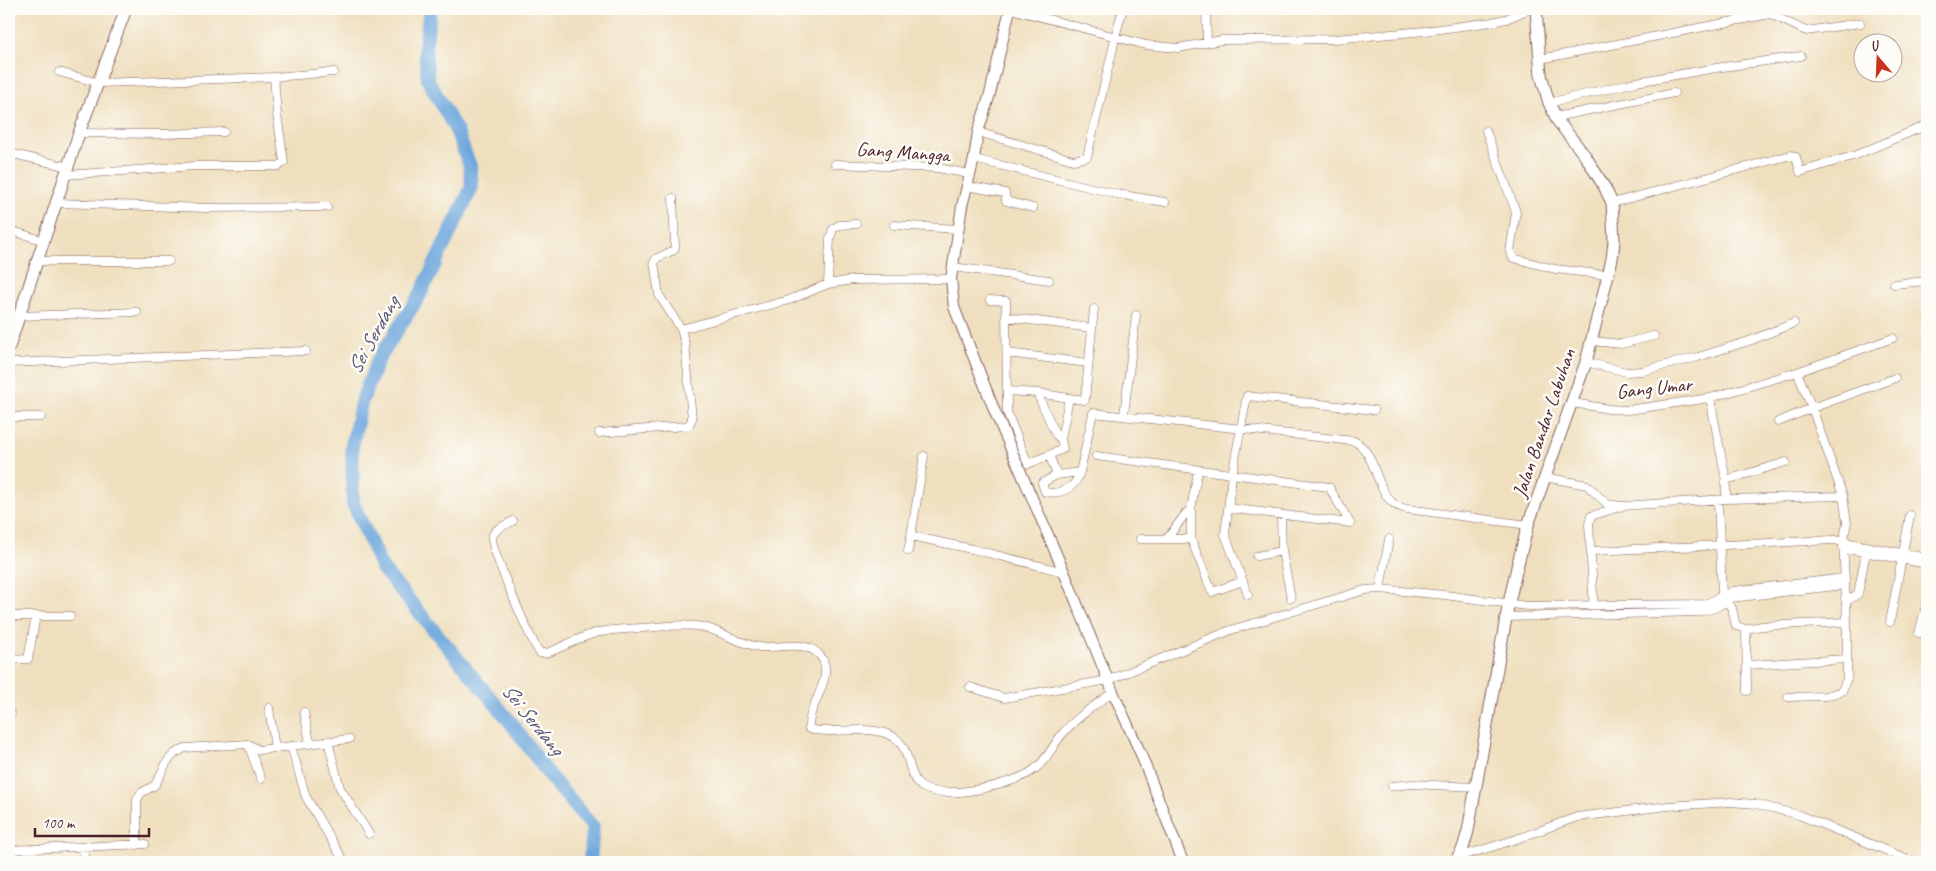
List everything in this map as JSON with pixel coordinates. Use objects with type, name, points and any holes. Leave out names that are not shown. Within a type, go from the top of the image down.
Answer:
[{"type":"main road","points":[[9,347],[12,327],[20,316],[79,133],[126,9]]},
{"type":"main road","name":"Jalan Bandar Labuhan","points":[[1457,860],[1468,831],[1506,617],[1528,525],[1586,362],[1608,275],[1614,241],[1612,203],[1599,177],[1555,117],[1549,103],[1541,75],[1537,9]]},
{"type":"street","points":[[1183,862],[1150,776],[995,412],[954,307],[951,278],[966,186],[974,158],[978,132],[990,94],[1011,9],[1146,45],[1178,48],[1222,40],[1376,37],[1478,25],[1506,19],[1537,9]]},
{"type":"street","points":[[978,132],[1073,160],[1087,156],[1114,48],[1114,37],[1122,12],[1119,9]]},
{"type":"street","points":[[1206,9],[1207,42]]},
{"type":"street","points":[[1540,59],[1771,11],[1780,20],[1806,31],[1860,23]]},
{"type":"street","points":[[1549,103],[1636,82],[1801,56]]},
{"type":"street","points":[[58,72],[99,83],[274,77],[334,72]]},
{"type":"street","points":[[9,154],[67,171],[194,166],[279,166],[284,162],[274,77]]},
{"type":"street","points":[[1555,117],[1674,93]]},
{"type":"street","points":[[1612,203],[1791,155],[1796,157],[1800,172],[1856,155],[1927,125]]},
{"type":"street","points":[[1486,131],[1516,212],[1511,256],[1526,263],[1554,269],[1608,275]]},
{"type":"street","points":[[79,133],[162,134],[224,132]]},
{"type":"street","points":[[974,158],[1117,194],[1165,202]]},
{"type":"street","name":"Gang Mangga","points":[[835,164],[938,168],[969,174]]},
{"type":"street","points":[[966,186],[1005,193],[1006,201],[1033,208]]},
{"type":"street","points":[[599,433],[685,426],[691,422],[686,348],[681,329],[659,295],[654,262],[656,258],[675,248],[673,198]]},
{"type":"street","points":[[57,203],[207,208],[328,207]]},
{"type":"street","points":[[828,284],[830,239],[833,229],[839,225],[856,224]]},
{"type":"street","points":[[894,225],[958,229]]},
{"type":"street","points":[[9,230],[45,241]]},
{"type":"street","points":[[37,261],[168,261]]},
{"type":"street","points":[[952,268],[1049,280]]},
{"type":"street","points":[[681,329],[789,300],[828,284],[862,280],[951,278]]},
{"type":"street","points":[[1894,284],[1927,282]]},
{"type":"street","points":[[990,300],[1006,301],[1007,412],[1028,464],[1063,449],[1061,439],[1069,398]]},
{"type":"street","points":[[1007,391],[1085,400],[1094,310]]},
{"type":"street","points":[[20,316],[137,312]]},
{"type":"street","points":[[1124,415],[1136,315]]},
{"type":"street","points":[[1006,317],[1091,328]]},
{"type":"street","points":[[1586,362],[1630,372],[1642,371],[1698,357],[1748,341],[1794,323]]},
{"type":"street","points":[[1592,341],[1617,344],[1654,336]]},
{"type":"street","name":"Gang Umar","points":[[1573,403],[1608,409],[1628,410],[1710,398],[1797,372],[1893,338]]},
{"type":"street","points":[[9,363],[306,351]]},
{"type":"street","points":[[1006,353],[1088,363]]},
{"type":"street","points":[[1788,696],[1826,696],[1842,691],[1847,678],[1847,622],[1843,544],[1847,523],[1843,496],[1812,408],[1797,372]]},
{"type":"street","points":[[1778,422],[1895,378]]},
{"type":"street","points":[[1037,393],[1056,435],[1061,439]]},
{"type":"street","points":[[1248,594],[1225,534],[1232,474],[1247,396],[1374,410]]},
{"type":"street","points":[[1710,398],[1726,480],[1722,500],[1720,544],[1723,598],[1732,608],[1736,626],[1746,629],[1762,626],[1847,622]]},
{"type":"street","points":[[1030,493],[1046,492],[1053,494],[1072,487],[1079,478],[1094,413],[1354,441],[1363,446],[1386,494],[1394,504],[1408,509],[1528,525]]},
{"type":"street","points":[[9,417],[41,417]]},
{"type":"street","points":[[1049,455],[1057,474]]},
{"type":"street","points":[[908,551],[924,456]]},
{"type":"street","points":[[1096,456],[1329,487],[1350,523],[1228,508]]},
{"type":"street","points":[[1726,480],[1786,462]]},
{"type":"street","points":[[1198,470],[1191,509],[1191,539],[1212,592],[1243,581]]},
{"type":"street","points":[[1030,493],[1057,474],[1080,472]]},
{"type":"street","points":[[1544,477],[1587,485],[1607,504],[1622,506],[1843,496]]},
{"type":"street","points":[[1042,483],[1046,492]]},
{"type":"street","points":[[1594,615],[1592,551],[1589,524],[1591,516],[1622,506]]},
{"type":"street","points":[[1167,539],[1191,509]]},
{"type":"street","points":[[1281,515],[1282,551],[1291,598]]},
{"type":"street","points":[[1890,622],[1910,515]]},
{"type":"street","points":[[513,521],[496,530],[492,541],[500,566],[540,653],[548,653],[597,632],[685,625],[717,631],[744,643],[759,647],[798,646],[811,648],[823,661],[825,680],[810,715],[809,729],[820,731],[869,731],[890,735],[901,743],[916,781],[921,787],[927,789],[957,794],[1010,781],[1030,772],[1042,762],[1050,749],[1075,721],[1113,692]]},
{"type":"street","points":[[911,536],[1064,572]]},
{"type":"street","points":[[1140,539],[1191,539]]},
{"type":"street","points":[[1380,589],[1389,539]]},
{"type":"street","points":[[1592,551],[1824,540],[1927,564]]},
{"type":"street","points":[[1843,544],[1866,552],[1927,558]]},
{"type":"street","points":[[1257,556],[1282,551]]},
{"type":"street","points":[[1845,599],[1858,594],[1866,552]]},
{"type":"street","points":[[970,687],[1004,698],[1109,680],[1231,630],[1300,610],[1342,595],[1365,590],[1380,589],[1445,595],[1509,604],[1594,606],[1662,603],[1705,604],[1733,594],[1845,582]]},
{"type":"street","points":[[1506,617],[1698,612],[1715,608],[1723,598]]},
{"type":"street","points":[[1919,632],[1927,602]]},
{"type":"street","points":[[1549,615],[1550,606]]},
{"type":"street","points":[[9,616],[70,616]]},
{"type":"street","points":[[9,660],[28,659],[36,616]]},
{"type":"street","points":[[1746,629],[1747,691]]},
{"type":"street","points":[[1747,665],[1847,659]]},
{"type":"street","points":[[269,708],[275,748]]},
{"type":"street","points":[[304,712],[310,744]]},
{"type":"street","points":[[137,845],[137,800],[141,793],[155,785],[167,762],[174,754],[185,748],[248,744],[259,750],[349,738]]},
{"type":"street","points":[[328,741],[340,788],[369,834]]},
{"type":"street","points":[[248,744],[261,779]]},
{"type":"street","points":[[291,746],[306,798],[342,858]]},
{"type":"street","points":[[1392,786],[1475,787]]},
{"type":"street","points":[[1457,860],[1576,817],[1668,806],[1731,802],[1756,804],[1799,815],[1915,862]]},
{"type":"street","points":[[9,850],[146,844]]},
{"type":"street","points":[[82,847],[87,862]]},
{"type":"street","points":[[1927,852],[1927,862]]},
{"type":"waterway","name":"Sei Serdang","points":[[430,9],[425,48],[428,80],[456,130],[470,166],[472,187],[421,293],[377,362],[361,403],[352,446],[353,503],[382,568],[508,719],[552,779],[593,827],[590,862]]}]
